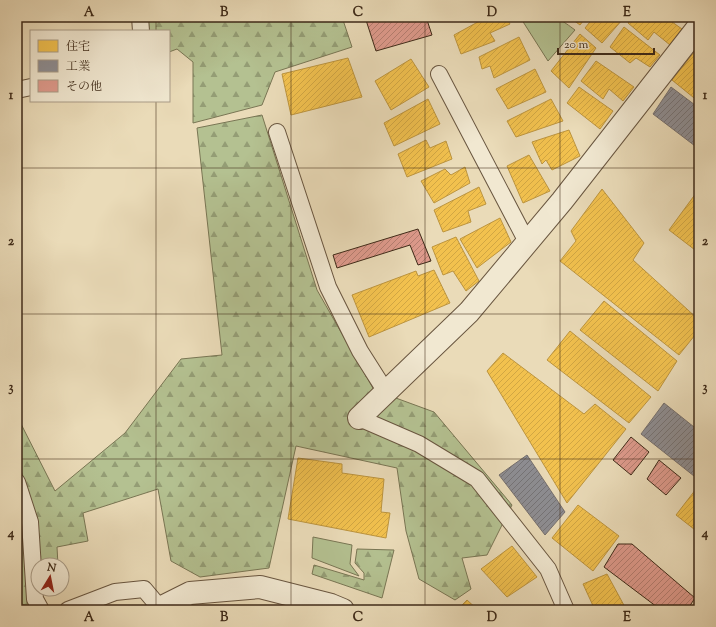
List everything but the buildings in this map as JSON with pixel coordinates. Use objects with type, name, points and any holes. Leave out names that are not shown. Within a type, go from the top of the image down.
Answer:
[{"type":"street","points":[[359,418],[469,312],[527,242],[699,25],[690,17]]},
{"type":"street","points":[[160,609],[190,593],[260,587],[331,605],[343,610]]},
{"type":"lane","points":[[140,17],[141,30]]},
{"type":"lane","points":[[439,74],[527,242]]},
{"type":"lane","points":[[17,90],[30,87]]},
{"type":"lane","points":[[277,132],[328,287],[360,351],[386,392]]},
{"type":"lane","points":[[359,418],[419,444],[477,479],[548,569],[566,610]]},
{"type":"lane","points":[[17,482],[30,522],[35,599],[41,610]]},
{"type":"lane","points":[[68,610],[115,592],[144,589],[160,609]]},
{"type":"green space","points":[[546,16],[557,18],[575,30],[548,61],[520,17],[533,17],[536,20]]},
{"type":"green space","points":[[143,17],[342,17],[352,47],[275,72],[262,105],[193,123],[193,62],[177,49],[170,52],[170,30],[148,30]]},
{"type":"green space","points":[[262,115],[317,290],[374,390],[434,412],[512,505],[487,555],[462,558],[471,589],[455,600],[419,579],[406,531],[397,468],[296,446],[269,568],[200,577],[171,561],[158,489],[83,513],[88,541],[57,547],[58,557],[39,557],[37,520],[17,458],[17,416],[55,491],[125,433],[181,359],[222,355],[197,128]]},
{"type":"green space","points":[[17,510],[21,524],[30,606],[17,603]]},
{"type":"green space","points":[[313,537],[352,545],[350,564],[359,576],[312,558]]},
{"type":"green space","points":[[357,549],[394,550],[382,598],[312,574],[314,565],[364,580],[364,573],[355,563]]}]
